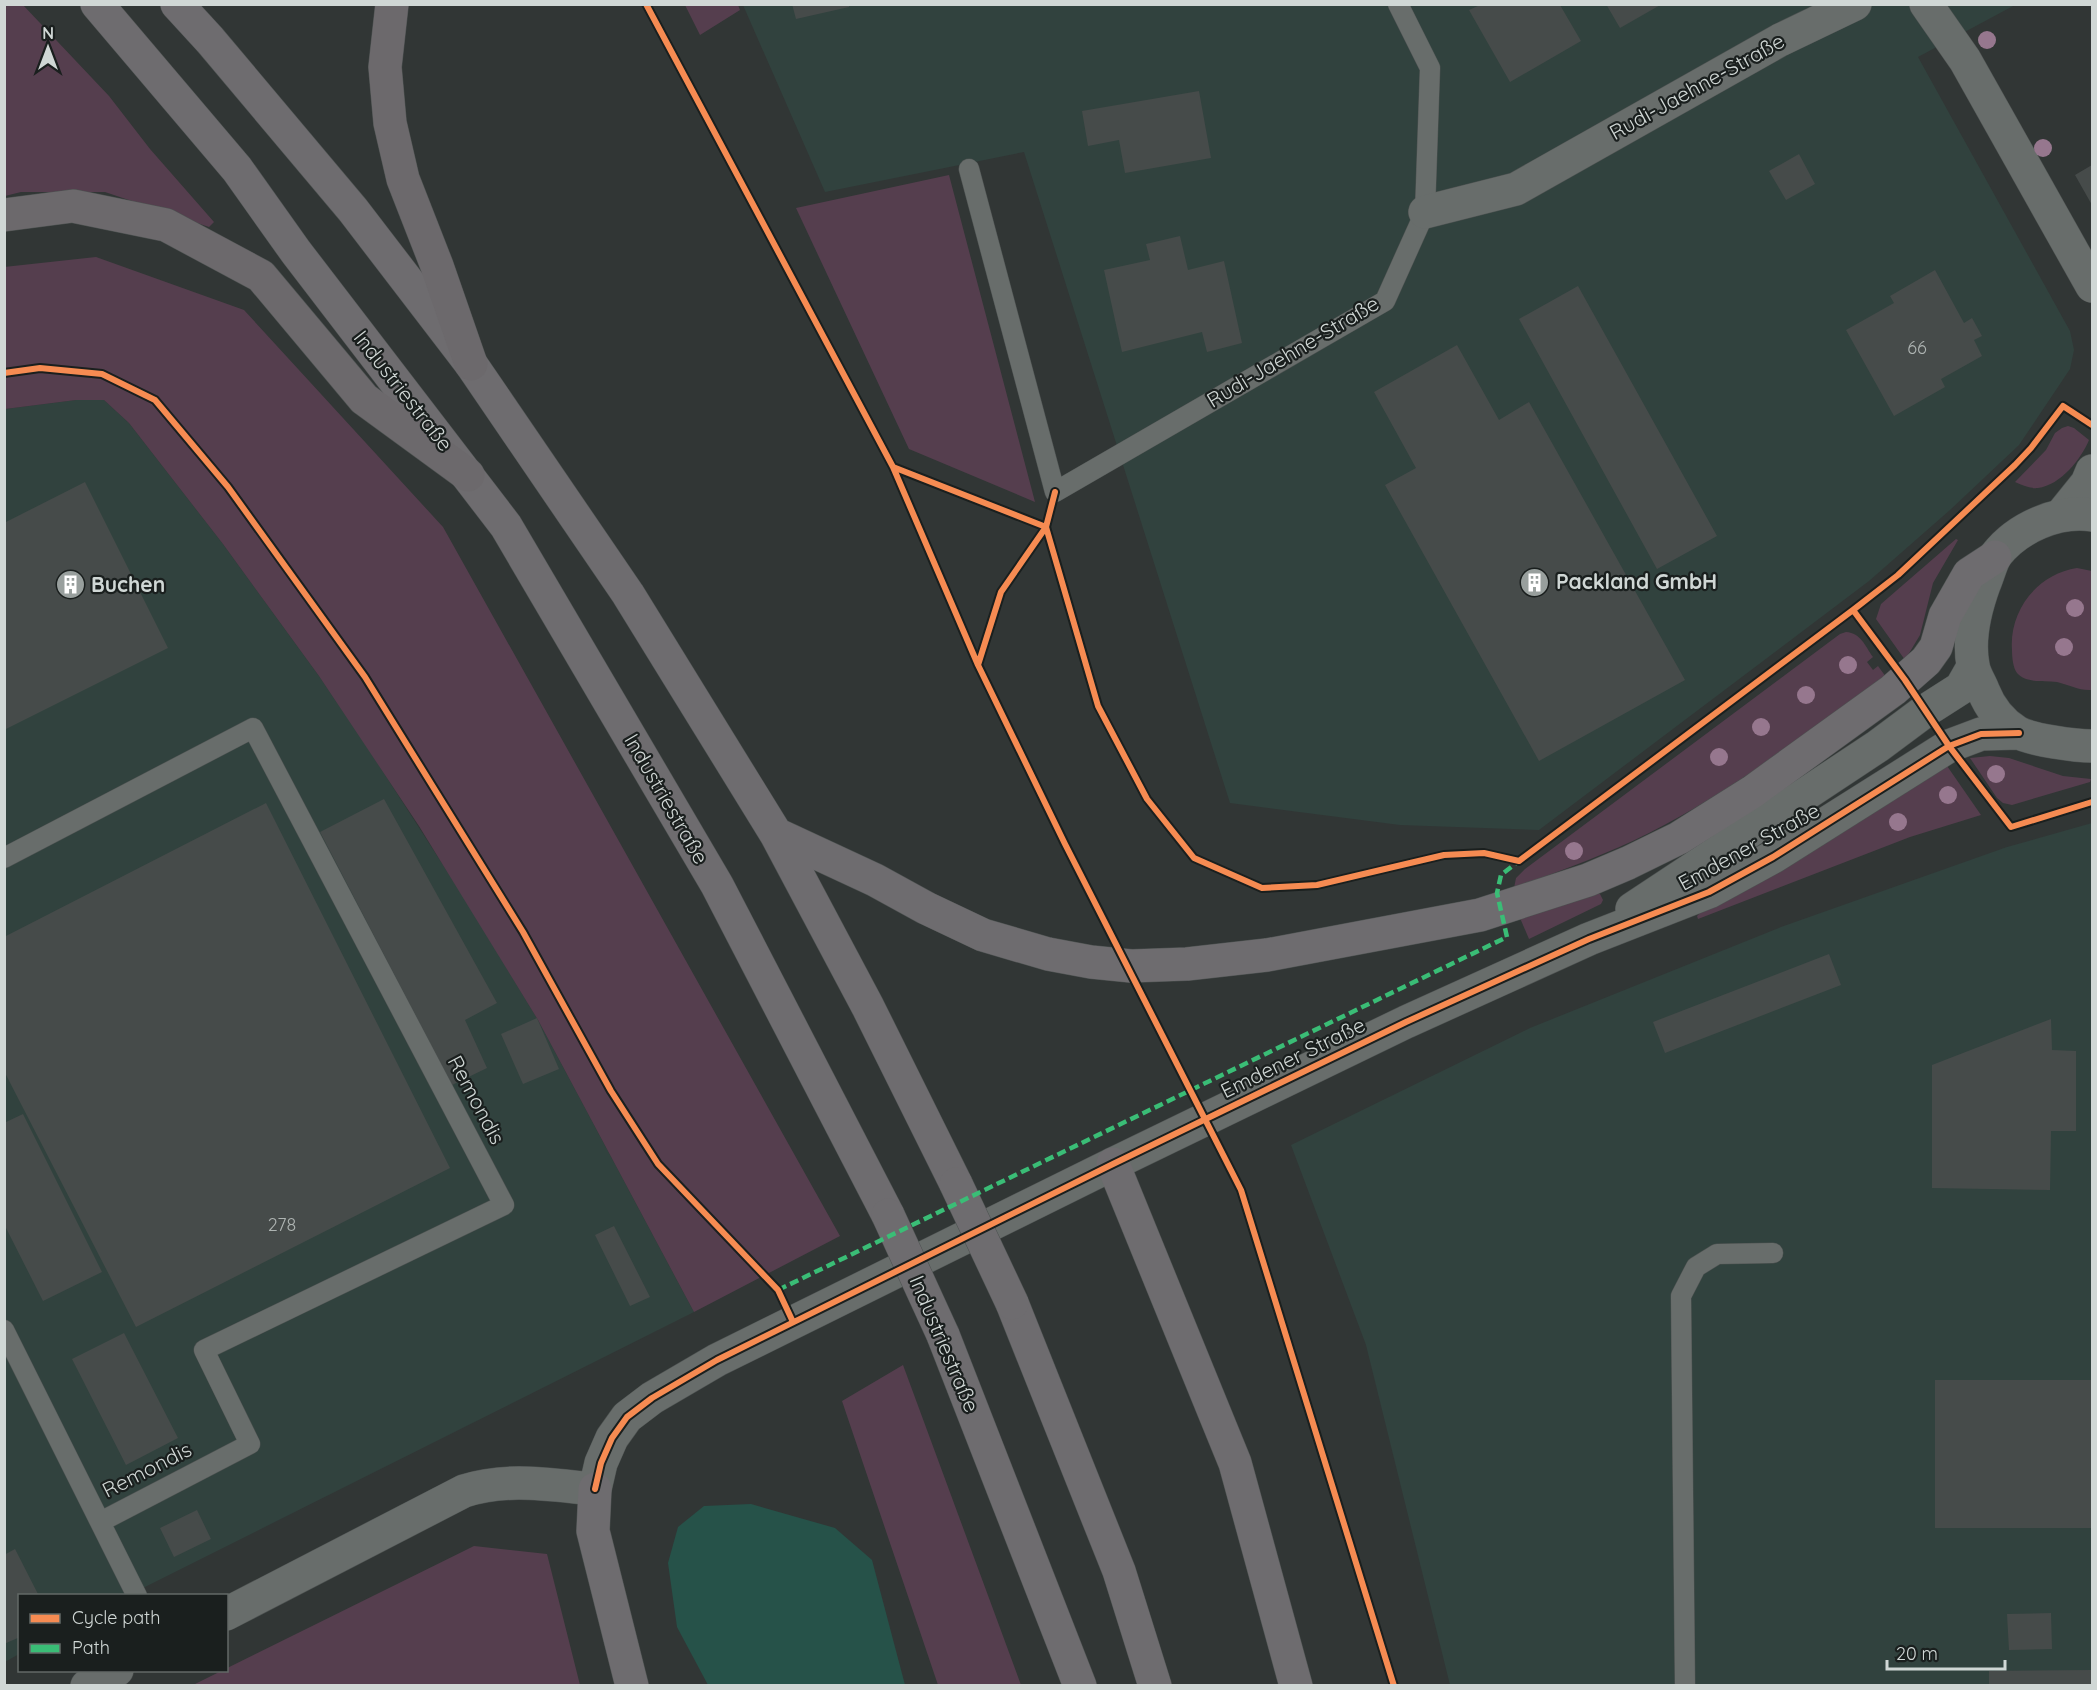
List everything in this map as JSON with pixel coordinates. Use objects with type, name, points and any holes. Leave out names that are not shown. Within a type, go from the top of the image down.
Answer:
[{"type":"highway","name":"Industriestraße","points":[[97,4],[237,169],[296,252],[506,526],[717,885],[888,1215],[943,1335],[1078,1684]]},
{"type":"highway","points":[[177,4],[210,40],[352,210],[471,364],[628,594],[776,834],[868,1007],[1012,1303],[1119,1571],[1155,1686]]},
{"type":"highway","points":[[392,4],[385,67],[390,123],[395,146],[403,179],[437,266],[471,364]]},
{"type":"highway","points":[[4,215],[73,206],[166,225],[261,276],[364,399],[468,475]]},
{"type":"highway","points":[[776,834],[875,880],[926,908],[983,935],[1048,954],[1091,962],[1131,966],[1187,964],[1267,955],[1480,915],[1588,880],[1629,863],[1679,838],[1752,792],[1893,690],[1926,661],[1936,647],[1945,616],[1969,574],[1995,557]]},
{"type":"highway","points":[[1113,1164],[1235,1463],[1296,1686]]},
{"type":"highway","points":[[595,1489],[593,1532],[632,1686]]},
{"type":"street","name":"Rudi-Jaehne-Straße","points":[[1425,212],[1516,189],[1780,40],[1855,4]]},
{"type":"street","points":[[1926,4],[1965,60],[2092,286]]},
{"type":"street","points":[[2092,471],[2077,514],[2036,524],[2012,540],[1995,557],[1978,602],[1972,630],[1973,667],[1994,712],[2019,733],[2074,746],[2092,746]]},
{"type":"street","name":"Emdener Straße","points":[[1588,939],[1961,688],[1973,667]]},
{"type":"street","name":"Emdener Straße","points":[[595,1489],[601,1463],[612,1438],[627,1417],[652,1398],[717,1360],[1406,1022],[1588,939],[1709,892],[1783,851],[1949,746],[1981,734],[2019,733]]},
{"type":"street","points":[[228,1613],[464,1491],[485,1484],[516,1482],[595,1489]]},
{"type":"street","points":[[87,1686],[115,1672]]},
{"type":"lane","points":[[1398,4],[1430,68],[1425,212]]},
{"type":"lane","name":"Rudi-Jaehne-Straße","points":[[969,169],[1055,492],[1385,301],[1425,212]]},
{"type":"lane","name":"Remondis","points":[[4,858],[254,728],[504,1205],[204,1350],[250,1444],[100,1522]]},
{"type":"lane","points":[[1684,1686],[1681,1296],[1696,1267],[1717,1254],[1773,1253]]},
{"type":"lane","name":"Remondis","points":[[4,1330],[136,1594]]},
{"type":"shaded area","points":[[5,5],[23,5],[109,96],[150,149],[214,222],[209,227],[105,192],[21,192],[5,196]]},
{"type":"shaded area","points":[[685,5],[738,5],[740,10],[700,35]]},
{"type":"shaded area","points":[[743,5],[2015,5],[1918,57],[2070,331],[2074,350],[2070,369],[2019,445],[1950,510],[1869,581],[1539,830],[1400,825],[1230,803],[1024,152],[825,192]]},
{"type":"shaded area","points":[[949,175],[1035,502],[909,449],[796,208]]},
{"type":"shaded area","points":[[96,257],[244,310],[443,527],[840,1236],[694,1312],[538,1020],[419,826],[319,676],[223,544],[129,423],[104,400],[76,400],[5,409],[4,267]]},
{"type":"shaded area","points":[[76,400],[104,400],[129,423],[223,544],[319,676],[463,896],[538,1020],[694,1312],[131,1594],[18,1594],[18,1655],[5,1662],[5,409]]},
{"type":"shaded area","points":[[2068,426],[2089,440],[2069,470],[2055,482],[2038,488],[2015,482],[2046,450],[2055,433]]},
{"type":"shaded area","points":[[1956,539],[1958,540],[1933,583],[1920,635],[1905,660],[1876,619],[1881,604]]},
{"type":"shaded area","points":[[2077,568],[2092,571],[2092,690],[2079,689],[2057,682],[2026,679],[2017,673],[2013,659],[2012,636],[2015,622],[2028,597],[2050,578]]},
{"type":"shaded area","points":[[1846,632],[1862,641],[1873,657],[1867,662],[1873,670],[1878,666],[1886,677],[1770,760],[1680,816],[1616,848],[1514,888],[1516,878],[1525,869],[1840,634]]},
{"type":"shaded area","points":[[1990,756],[2009,758],[2063,776],[2091,779],[2090,782],[2012,805],[2003,803],[1997,798],[1970,758]]},
{"type":"shaded area","points":[[1945,763],[1981,815],[1910,837],[1698,919],[1697,916],[1703,910]]},
{"type":"shaded area","points":[[2092,823],[2092,1685],[1450,1685],[1366,1345],[1291,1145],[1530,1028],[1781,927],[2007,847]]},
{"type":"shaded area","points":[[1600,894],[1603,900],[1601,904],[1529,939],[1520,918]]},
{"type":"shaded area","points":[[903,1365],[1021,1685],[938,1685],[842,1401]]},
{"type":"shaded area","points":[[751,1504],[835,1528],[872,1560],[905,1685],[708,1685],[677,1627],[668,1563],[678,1527],[704,1506]]},
{"type":"shaded area","points":[[474,1546],[547,1554],[580,1685],[193,1685],[219,1672],[228,1672],[228,1668]]},
{"type":"building","points":[[792,4],[849,4],[849,7],[796,19]]},
{"type":"building","points":[[1606,4],[1662,4],[1620,28]]},
{"type":"building","points":[[1480,5],[1560,5],[1581,41],[1510,82],[1469,10]]},
{"type":"building","points":[[1199,91],[1211,158],[1125,173],[1119,140],[1088,146],[1082,111]]},
{"type":"building","points":[[1799,154],[1815,184],[1786,200],[1769,171]]},
{"type":"building","points":[[2092,165],[2092,205],[2075,175]]},
{"type":"building","points":[[1180,236],[1188,270],[1224,261],[1242,343],[1207,352],[1202,332],[1122,352],[1104,270],[1150,260],[1146,244]]},
{"type":"building","points":[[1935,270],[1964,323],[1972,318],[1982,336],[1974,340],[1982,356],[1941,379],[1945,387],[1894,416],[1846,330],[1894,303],[1890,296]]},
{"type":"building","points":[[1578,286],[1717,536],[1657,569],[1519,319]]},
{"type":"building","name":"Packland GmbH","points":[[1457,345],[1499,420],[1529,402],[1685,680],[1539,761],[1385,485],[1416,468],[1374,392]]},
{"type":"building","name":"Buchen","points":[[85,482],[168,648],[4,730],[4,523]]},
{"type":"building","points":[[384,799],[497,1003],[465,1020],[487,1068],[452,1085],[320,832]]},
{"type":"building","points":[[266,803],[450,1168],[136,1327],[4,1071],[4,937]]},
{"type":"building","points":[[1829,954],[1841,985],[1665,1053],[1653,1022]]},
{"type":"building","points":[[537,1018],[559,1069],[523,1084],[501,1034]]},
{"type":"building","points":[[2051,1019],[2052,1050],[2076,1051],[2076,1131],[2051,1131],[2050,1190],[1932,1188],[1932,1065]]},
{"type":"building","points":[[23,1114],[102,1272],[43,1301],[4,1224],[4,1123]]},
{"type":"building","points":[[614,1226],[650,1297],[630,1306],[595,1235]]},
{"type":"building","points":[[124,1333],[178,1438],[126,1465],[72,1359]]},
{"type":"building","points":[[1935,1380],[2092,1380],[2092,1528],[1935,1528]]},
{"type":"building","points":[[197,1510],[211,1539],[174,1557],[160,1528]]},
{"type":"building","points":[[15,1549],[38,1594],[18,1594],[18,1638],[4,1644],[4,1555]]},
{"type":"building","points":[[2051,1613],[2052,1649],[2009,1650],[2007,1614]]},
{"type":"building","points":[[2092,1670],[2092,1686],[1989,1686],[1989,1671]]},
{"type":"marked path","points":[[778,1290],[1507,937],[1497,893],[1501,875],[1519,861]]},
{"type":"cycle path","points":[[646,4],[893,467],[978,665],[1065,844],[1241,1190],[1394,1686]]},
{"type":"cycle path","points":[[4,373],[40,368],[102,374],[155,400],[228,487],[365,677],[523,932],[611,1091],[658,1164],[778,1290],[793,1322]]},
{"type":"cycle path","points":[[1055,492],[1046,527],[1098,706],[1147,799],[1194,858],[1262,888],[1317,885],[1444,855],[1484,853],[1519,861],[1898,575],[2015,465],[2063,406],[2092,425]]},
{"type":"cycle path","points":[[893,467],[1046,527],[1001,592],[978,665]]},
{"type":"cycle path","points":[[1853,610],[1905,680],[1949,746],[2011,827],[2092,802]]},
{"type":"cycle path","points":[[595,1489],[601,1463],[612,1438],[627,1417],[652,1398],[717,1360],[1406,1022],[1589,939],[1709,892],[1773,857],[1949,746],[1981,734],[2019,733]]},
{"type":"place","name":"Packland GmbH","points":[[1535,582]]},
{"type":"place","name":"Buchen","points":[[70,585]]}]
